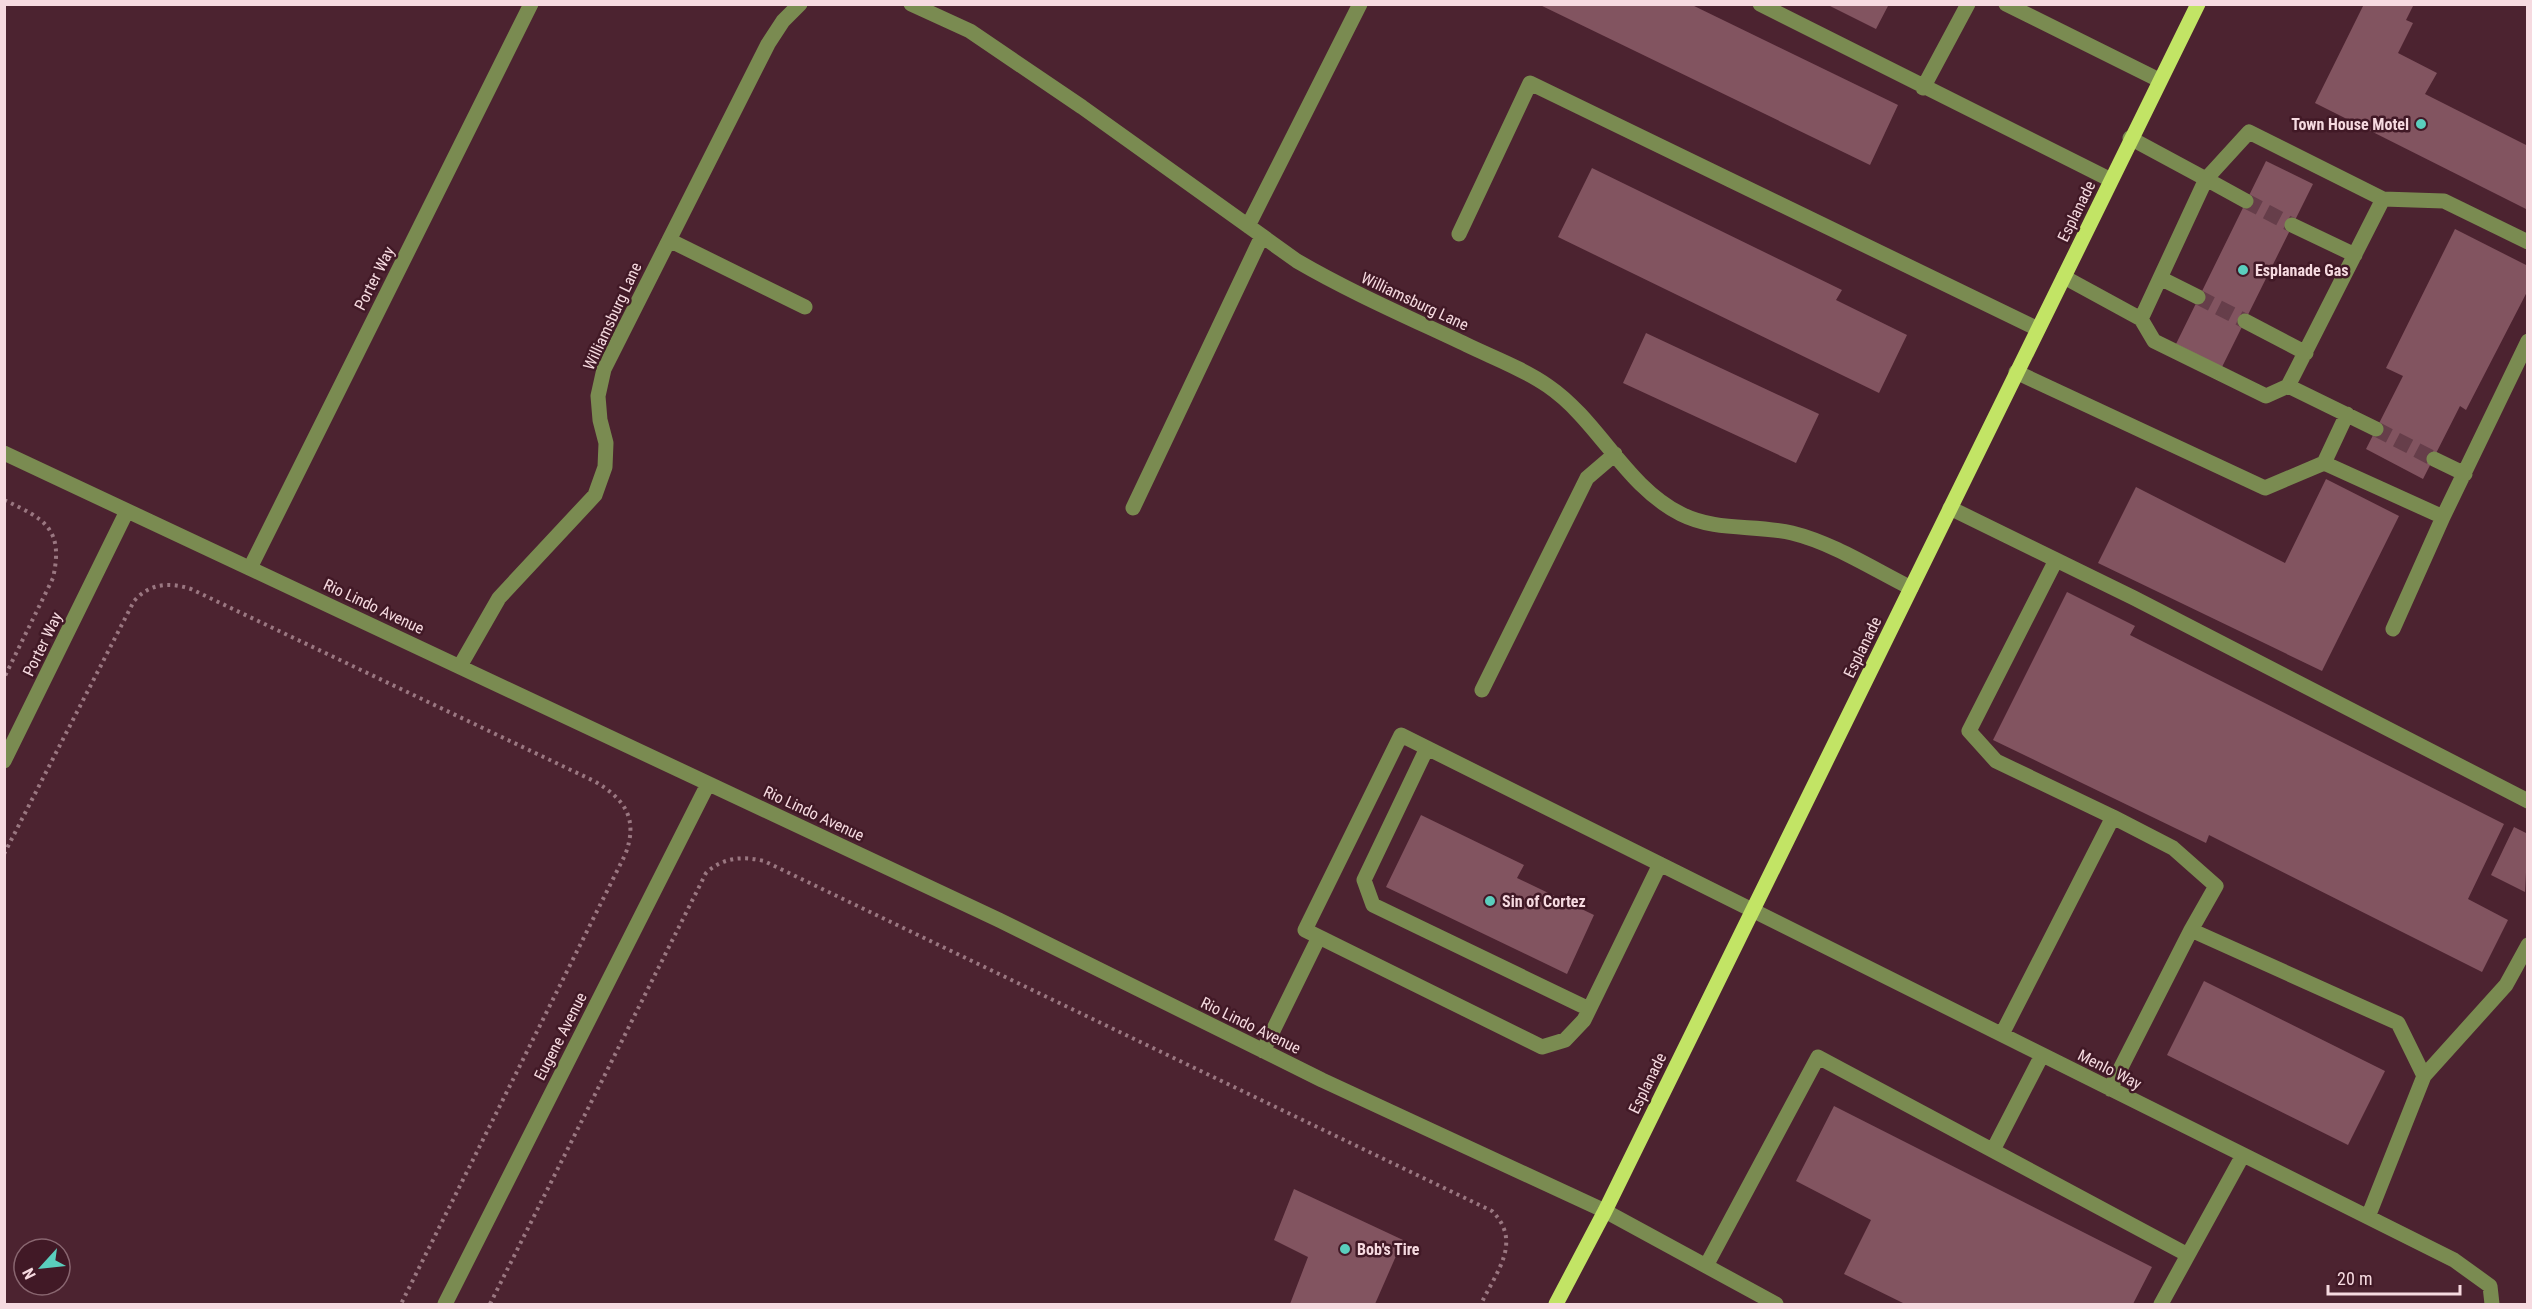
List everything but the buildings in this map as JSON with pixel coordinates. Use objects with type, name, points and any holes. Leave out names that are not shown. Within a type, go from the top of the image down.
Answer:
[{"type":"main road","name":"Esplanade","points":[[1556,1305],[1605,1211],[2064,277],[2130,138],[2198,4]]},
{"type":"street","name":"Porter Way","points":[[250,568],[531,4]]},
{"type":"street","name":"Williamsburg Lane","points":[[460,666],[499,598],[595,495],[605,467],[606,443],[600,420],[598,396],[604,369],[768,44],[783,21],[800,4]]},
{"type":"street","name":"Williamsburg Lane","points":[[911,4],[970,31],[1082,107],[1262,236],[1333,282],[1536,377],[1579,412],[1643,486],[1661,502],[1681,514],[1706,524],[1792,533],[1818,542],[1911,588]]},
{"type":"street","points":[[1248,226],[1360,4]]},
{"type":"street","points":[[1760,4],[1923,88],[2111,180]]},
{"type":"street","points":[[1923,88],[1968,4]]},
{"type":"street","points":[[2006,4],[2159,80]]},
{"type":"street","points":[[1459,234],[1530,84],[2038,329]]},
{"type":"street","points":[[2141,319],[2206,179],[2249,132],[2383,199],[2444,201],[2528,242]]},
{"type":"street","points":[[2130,138],[2246,201]]},
{"type":"street","points":[[2064,277],[2141,319],[2154,341],[2266,396],[2288,386],[2383,199]]},
{"type":"street","points":[[2292,225],[2355,255]]},
{"type":"street","points":[[1133,508],[1262,236]]},
{"type":"street","points":[[669,240],[805,307]]},
{"type":"street","points":[[2160,278],[2198,297]]},
{"type":"street","points":[[2245,321],[2306,353]]},
{"type":"street","points":[[2393,629],[2528,341]]},
{"type":"street","points":[[2016,372],[2265,488],[2324,463],[2347,414]]},
{"type":"street","points":[[2288,386],[2376,429]]},
{"type":"street","name":"Rio Lindo Avenue","points":[[4,453],[999,921],[1263,1051],[1605,1211],[1776,1305]]},
{"type":"street","points":[[1482,690],[1587,478],[1615,454]]},
{"type":"street","points":[[2434,459],[2465,474]]},
{"type":"street","points":[[2324,463],[2444,517]]},
{"type":"street","points":[[1950,508],[2528,801]]},
{"type":"street","name":"Porter Way","points":[[4,761],[128,511]]},
{"type":"street","points":[[2056,560],[1969,732],[1996,761],[2173,848],[2216,886],[2110,1089]]},
{"type":"street","name":"Menlo Way","points":[[1319,937],[1305,930],[1401,735],[2454,1260],[2490,1286],[2492,1305]]},
{"type":"street","points":[[1426,748],[1364,880],[1373,905],[1589,1009]]},
{"type":"street","name":"Eugene Avenue","points":[[445,1305],[708,784]]},
{"type":"street","points":[[2002,1034],[2113,817]]},
{"type":"street","points":[[1263,1051],[1319,937],[1542,1047],[1565,1040],[1584,1020],[1660,864]]},
{"type":"street","points":[[2191,930],[2398,1023],[2424,1076]]},
{"type":"street","points":[[2368,1217],[2424,1076],[2506,985],[2528,945]]},
{"type":"street","points":[[1993,1150],[2042,1055]]},
{"type":"street","points":[[1706,1266],[1818,1056],[2188,1255]]},
{"type":"street","points":[[2161,1305],[2243,1155]]},
{"type":"path","points":[[4,500],[42,518],[51,530],[56,544],[57,561],[53,578],[4,678]]},
{"type":"path","points":[[4,854],[134,602],[149,589],[174,583],[191,589],[594,781],[618,797],[630,819],[630,843],[625,855],[401,1305]]},
{"type":"path","points":[[490,1305],[706,873],[724,861],[749,858],[764,861],[1492,1211],[1506,1230],[1508,1245],[1480,1305]]},
{"type":"tunnel","points":[[2246,201],[2292,225]]},
{"type":"tunnel","points":[[2198,297],[2245,321]]},
{"type":"tunnel","points":[[2376,429],[2434,459]]},
{"type":"place","name":"Town House Motel","points":[[2421,124]]},
{"type":"place","name":"Esplanade Gas","points":[[2243,270]]},
{"type":"place","name":"Sin of Cortez","points":[[1490,901]]},
{"type":"place","name":"Bob's Tire","points":[[1345,1249]]}]
